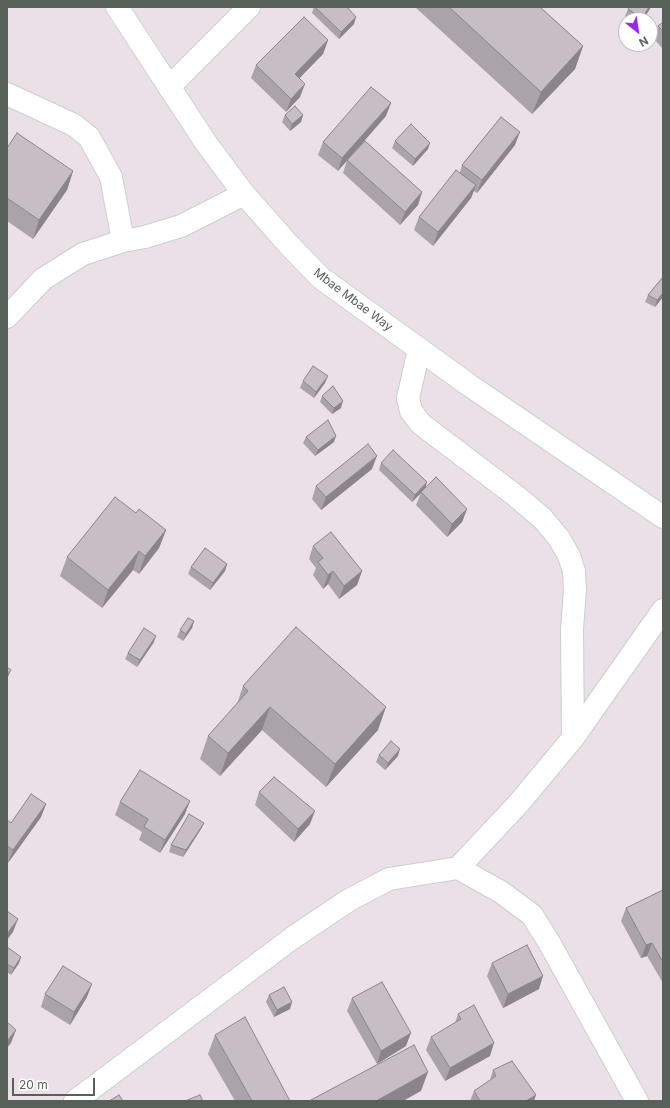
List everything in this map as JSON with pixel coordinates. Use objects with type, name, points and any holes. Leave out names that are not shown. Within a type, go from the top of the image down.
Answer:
[{"type":"street","name":"Mbae Mbae Way","points":[[117,7],[206,143],[244,194],[289,245],[321,278],[469,385],[663,517]]},
{"type":"street","points":[[169,87],[249,7]]},
{"type":"street","points":[[7,94],[74,125],[89,137],[111,177],[123,241]]},
{"type":"street","points":[[7,317],[43,279],[83,254],[123,241],[145,238],[181,226],[244,194]]},
{"type":"street","points":[[419,350],[408,398],[411,411],[417,420],[443,442],[516,496],[542,518],[559,538],[569,556],[574,571],[575,590],[572,629],[573,738]]},
{"type":"street","points":[[75,1101],[291,939],[349,900],[389,879],[458,868],[519,802],[573,738],[663,610]]},
{"type":"street","points":[[458,868],[501,892],[532,915],[550,944],[637,1101]]},
{"type":"building","points":[[315,7],[347,7],[356,17],[341,32]]},
{"type":"building","points":[[449,7],[540,7],[583,46],[541,92]]},
{"type":"building","points":[[629,7],[649,7],[646,12],[633,12],[628,9]]},
{"type":"building","points":[[304,17],[328,40],[295,74],[305,84],[291,99],[256,65]]},
{"type":"building","points":[[663,22],[663,31],[658,26]]},
{"type":"building","points":[[371,87],[391,103],[342,158],[323,142]]},
{"type":"building","points":[[295,106],[303,115],[292,124],[285,115]]},
{"type":"building","points":[[501,117],[520,132],[482,180],[462,165]]},
{"type":"building","points":[[411,124],[430,143],[415,159],[395,141]]},
{"type":"building","points":[[17,133],[73,171],[39,220],[7,198],[7,148]]},
{"type":"building","points":[[365,141],[422,192],[405,212],[347,160]]},
{"type":"building","points":[[456,170],[476,185],[438,232],[419,217]]},
{"type":"building","points":[[663,277],[663,293],[657,300],[648,295]]},
{"type":"building","points":[[313,366],[328,376],[316,392],[303,381]]},
{"type":"building","points":[[333,386],[343,401],[334,408],[322,396]]},
{"type":"building","points":[[328,420],[336,436],[318,450],[306,437]]},
{"type":"building","points":[[368,444],[377,456],[326,497],[316,486]]},
{"type":"building","points":[[393,450],[427,482],[415,495],[381,463]]},
{"type":"building","points":[[436,477],[467,509],[452,524],[421,492]]},
{"type":"building","points":[[115,497],[136,513],[139,509],[166,530],[145,556],[139,551],[108,590],[67,557]]},
{"type":"building","points":[[331,532],[362,571],[344,586],[333,571],[328,575],[318,562],[323,558],[313,546]]},
{"type":"building","points":[[205,548],[227,564],[213,583],[191,567]]},
{"type":"building","points":[[188,618],[194,621],[186,634],[180,630]]},
{"type":"building","points":[[296,627],[386,707],[335,764],[270,707],[228,753],[208,736],[248,691],[243,686]]},
{"type":"building","points":[[144,628],[156,636],[140,660],[128,653]]},
{"type":"building","points":[[7,667],[11,670],[7,675]]},
{"type":"building","points":[[391,741],[400,749],[388,763],[379,755]]},
{"type":"building","points":[[140,770],[190,801],[165,840],[144,827],[148,819],[120,802]]},
{"type":"building","points":[[274,777],[315,811],[298,829],[259,792]]},
{"type":"building","points":[[31,794],[46,804],[13,850],[7,846],[7,820],[11,823]]},
{"type":"building","points":[[189,814],[204,823],[186,850],[171,845]]},
{"type":"building","points":[[663,890],[663,962],[652,943],[646,945],[626,908]]},
{"type":"building","points":[[7,911],[18,919],[7,934]]},
{"type":"building","points":[[527,945],[543,976],[508,994],[492,963]]},
{"type":"building","points":[[7,947],[21,957],[14,968],[7,964]]},
{"type":"building","points":[[63,966],[92,984],[74,1012],[45,994]]},
{"type":"building","points":[[382,982],[411,1033],[381,1051],[352,998]]},
{"type":"building","points":[[284,987],[292,1002],[277,1010],[269,995]]},
{"type":"building","points":[[474,1005],[494,1043],[450,1068],[431,1037],[461,1019],[458,1014]]},
{"type":"building","points":[[245,1017],[290,1101],[252,1101],[215,1035]]},
{"type":"building","points":[[7,1022],[16,1030],[7,1041]]},
{"type":"building","points":[[414,1045],[428,1072],[376,1101],[309,1101]]},
{"type":"building","points":[[512,1061],[536,1095],[526,1101],[480,1101],[474,1091],[496,1076],[493,1070]]},
{"type":"building","points":[[119,1095],[123,1101],[109,1101]]},
{"type":"building","points":[[200,1095],[203,1101],[185,1101]]}]
